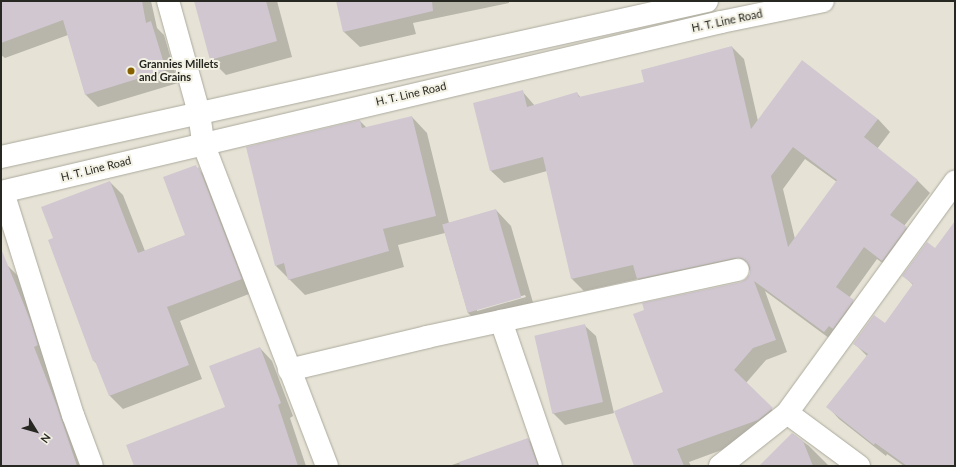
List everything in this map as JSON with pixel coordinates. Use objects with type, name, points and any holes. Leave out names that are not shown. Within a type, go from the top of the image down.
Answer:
[{"type":"street","points":[[168,1],[199,113],[203,143],[327,466]]},
{"type":"street","points":[[1,157],[701,1],[721,22]]},
{"type":"street","name":"H. T. Line Road","points":[[2,192],[203,143],[721,22],[823,1]]},
{"type":"street","points":[[720,466],[787,412],[955,182]]},
{"type":"street","points":[[2,192],[73,415],[92,466]]},
{"type":"street","points":[[289,370],[501,321],[738,270]]},
{"type":"street","points":[[501,321],[551,466]]},
{"type":"street","points":[[787,412],[859,466]]},
{"type":"building","points":[[1,1],[142,1],[146,23],[151,21],[166,70],[85,95],[63,20],[1,43]]},
{"type":"building","points":[[194,1],[266,1],[277,41],[210,60]]},
{"type":"building","points":[[336,1],[432,1],[433,11],[343,32]]},
{"type":"building","points":[[732,46],[751,129],[802,60],[878,119],[864,137],[918,180],[890,215],[907,227],[882,261],[864,247],[836,287],[854,300],[833,329],[829,326],[824,332],[754,281],[776,340],[753,348],[734,370],[773,408],[758,420],[677,449],[684,466],[634,466],[614,411],[663,392],[633,314],[644,310],[642,303],[741,282],[750,274],[750,267],[742,258],[735,258],[637,279],[633,265],[571,279],[543,157],[490,171],[473,103],[523,90],[527,107],[577,92],[579,97],[644,82],[641,70]],"holes":[[[793,147],[837,180],[788,247],[771,176]]]},
{"type":"building","points":[[412,116],[436,216],[383,229],[389,251],[288,280],[284,263],[275,266],[246,147],[360,120],[362,128]]},
{"type":"building","points":[[196,165],[197,168],[199,167],[242,279],[167,307],[189,365],[109,396],[95,361],[93,361],[48,240],[53,238],[41,207],[110,181],[138,253],[185,235],[163,177]]},
{"type":"building","points":[[496,209],[521,297],[468,313],[442,224]]},
{"type":"building","points":[[955,221],[955,466],[907,466],[875,443],[874,445],[826,407],[868,354],[853,344],[874,315],[885,323],[913,284],[902,276],[927,242],[935,248]]},
{"type":"building","points":[[1,251],[31,322],[38,345],[34,347],[57,406],[77,466],[1,466]]},
{"type":"building","points":[[585,324],[603,402],[552,414],[534,336]]},
{"type":"building","points":[[260,347],[281,403],[278,405],[298,466],[134,466],[126,445],[225,407],[209,366]]},
{"type":"building","points":[[792,433],[803,441],[813,466],[759,466]]},
{"type":"building","points":[[528,438],[538,466],[460,466],[459,462]]},
{"type":"place","name":"Grannies Millets and Grains","points":[[131,71]]}]
